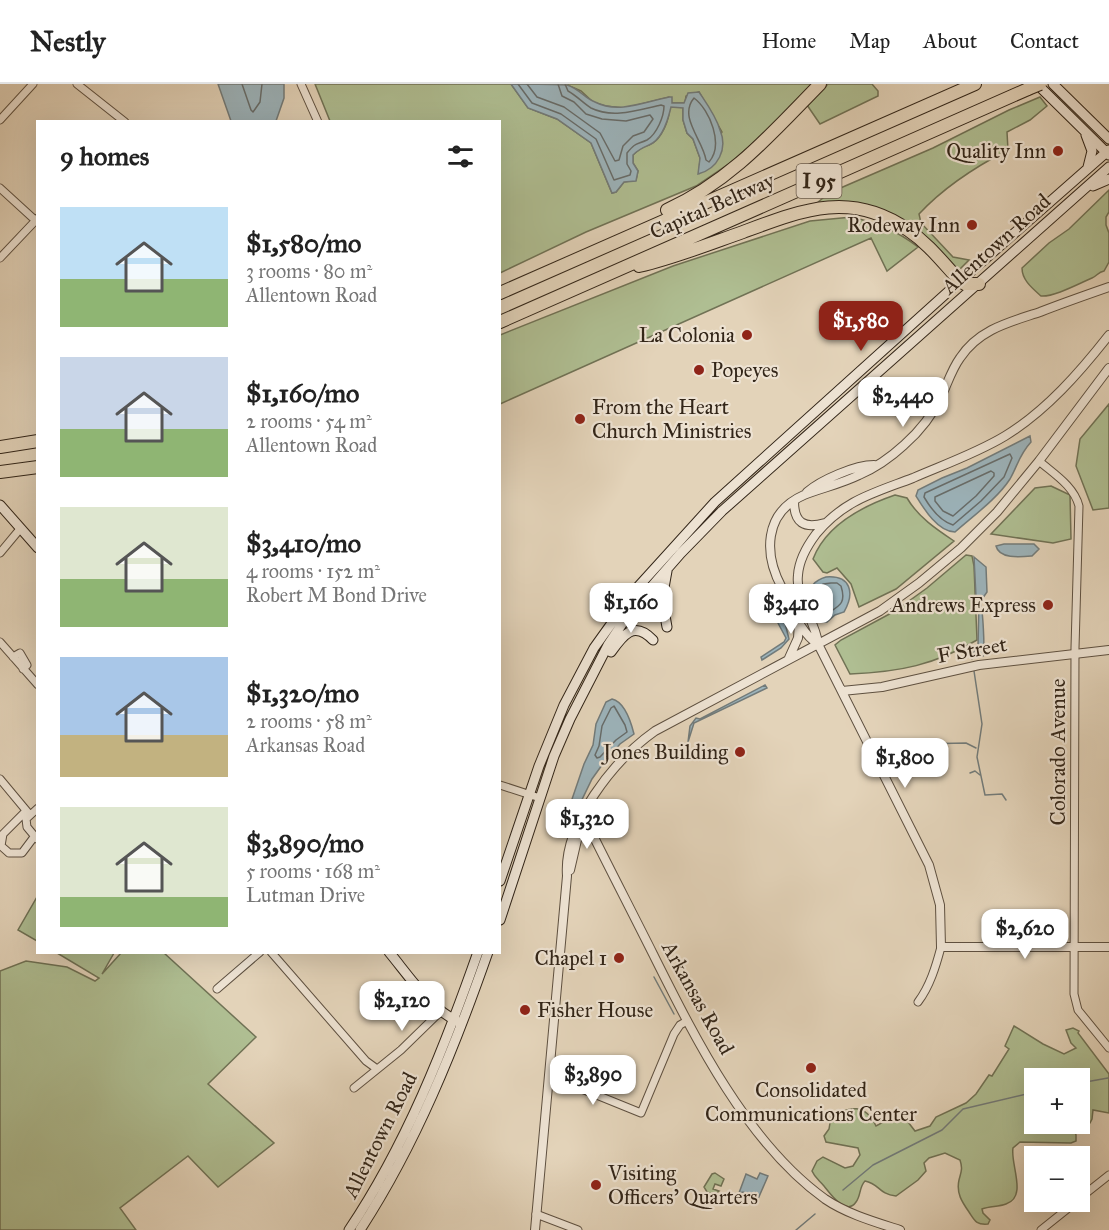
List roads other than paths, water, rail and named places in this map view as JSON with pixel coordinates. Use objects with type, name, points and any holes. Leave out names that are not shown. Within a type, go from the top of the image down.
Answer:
[{"type":"highway","points":[[628,236],[732,172],[820,84]]},
{"type":"highway","name":"Capital Beltway","points":[[501,293],[975,84]]},
{"type":"highway","name":"Capital Beltway","points":[[501,322],[1035,86]]},
{"type":"highway","points":[[609,273],[651,263],[795,213],[818,208],[842,207],[873,213],[906,228],[927,244],[960,281],[965,284],[979,284]]},
{"type":"highway","points":[[0,447],[36,441]]},
{"type":"highway","points":[[0,472],[36,467]]},
{"type":"main road","points":[[1053,84],[1104,132],[1109,140]]},
{"type":"main road","points":[[1035,86],[1108,152]]},
{"type":"main road","points":[[1084,130],[1092,151],[1088,169]]},
{"type":"main road","name":"Allentown Road","points":[[501,878],[555,724],[577,679],[610,624],[637,588],[715,502],[960,281],[1108,152]]},
{"type":"main road","name":"Allentown Road","points":[[501,917],[554,756],[587,685],[628,614],[722,511],[1109,167]]},
{"type":"main road","points":[[1080,193],[1109,179]]},
{"type":"main road","points":[[0,505],[36,546]]},
{"type":"main road","points":[[667,627],[662,599],[668,568]]},
{"type":"main road","points":[[587,685],[625,633],[637,630],[648,634],[654,640]]},
{"type":"main road","points":[[391,954],[441,1011],[459,1022]]},
{"type":"main road","name":"Allentown Road","points":[[349,1230],[393,1156],[459,1022],[477,954]]},
{"type":"main road","name":"Allentown Road","points":[[360,1230],[413,1137],[487,954]]},
{"type":"street","points":[[0,120],[33,84]]},
{"type":"street","points":[[76,84],[122,120]]},
{"type":"street","points":[[301,84],[317,120]]},
{"type":"street","points":[[0,188],[36,219],[0,258]]},
{"type":"street","points":[[818,644],[808,638],[777,580],[769,552],[771,533],[779,516],[794,501],[850,479],[877,465],[904,445],[923,425],[938,403],[958,360],[975,340],[1005,323],[1109,287]]},
{"type":"street","points":[[918,1002],[924,995],[935,970],[941,947],[940,905],[929,865],[818,644],[817,633],[801,599],[798,576],[800,562],[825,523],[856,500],[984,447],[1012,432],[1060,391],[1109,335]]},
{"type":"street","points":[[535,1230],[567,876],[583,815],[615,766],[637,744],[655,731],[880,611],[941,565],[982,528],[1039,461],[1109,368]]},
{"type":"street","name":"Colorado Avenue","points":[[1039,461],[1070,488],[1077,497],[1079,506],[1075,654],[1073,981],[1077,1007],[1109,1048]]},
{"type":"street","points":[[794,501],[794,514],[798,521],[809,525],[825,523]]},
{"type":"street","points":[[0,553],[21,529]]},
{"type":"street","points":[[789,660],[798,638],[799,622]]},
{"type":"street","points":[[0,642],[13,657],[20,653],[27,662],[23,669],[36,683]]},
{"type":"street","name":"F Street","points":[[842,691],[882,687],[979,665],[1109,650]]},
{"type":"street","points":[[0,779],[28,813]]},
{"type":"street","points":[[501,785],[540,798]]},
{"type":"street","points":[[28,813],[27,827],[36,838],[22,853],[9,853],[1,846],[3,834],[28,813],[36,809]]},
{"type":"street","name":"Arkansas Road","points":[[583,815],[687,1021],[739,1105],[769,1145],[793,1172],[834,1204],[857,1216],[900,1230]]},
{"type":"street","points":[[941,947],[1109,947]]},
{"type":"street","points":[[217,989],[258,954]]},
{"type":"street","points":[[273,954],[366,1062],[377,1069]]},
{"type":"street","points":[[354,1088],[412,1040],[441,1011]]},
{"type":"street","points":[[549,1080],[562,1081],[641,1113],[674,1034],[678,1027],[687,1021]]},
{"type":"street","points":[[1090,1190],[1109,1175]]},
{"type":"street","points":[[1041,1230],[1064,1212]]},
{"type":"street","points":[[536,1214],[578,1230]]},
{"type":"water","points":[[218,84],[284,84],[284,98],[276,120],[231,120]]},
{"type":"water","points":[[511,84],[567,85],[591,100],[613,107],[632,106],[669,97],[672,97],[672,103],[684,103],[688,93],[699,92],[711,110],[722,137],[720,157],[711,168],[698,174],[700,158],[693,139],[687,133],[683,120],[683,108],[671,107],[658,139],[633,155],[633,163],[638,171],[636,181],[624,182],[616,192],[612,193],[591,143],[557,119],[528,108]]},
{"type":"water","points":[[1030,436],[1031,442],[1005,486],[955,532],[937,524],[916,496],[918,490]]},
{"type":"water","points":[[1034,544],[1039,549],[1032,556],[1011,556],[1001,553],[996,546]]},
{"type":"water","points":[[974,557],[986,567],[987,592],[980,602],[983,656],[979,654],[978,647],[979,599],[976,597]]},
{"type":"water","points":[[826,577],[834,577],[846,582],[850,592],[844,612],[835,615],[827,622],[822,622],[811,605],[809,594],[813,584]]},
{"type":"water","points":[[764,597],[778,619],[785,623],[789,639],[781,648],[762,660],[761,657],[784,642],[786,638]]},
{"type":"water","points":[[765,685],[767,688],[694,723],[688,742],[690,726],[696,718],[700,719]]},
{"type":"water","points":[[612,699],[624,708],[634,734],[620,744],[602,765],[592,779],[575,814],[571,811],[570,805],[593,745],[596,724],[606,702]]},
{"type":"water","points":[[760,1173],[768,1176],[758,1199],[743,1192],[739,1193],[746,1174],[757,1179]]},
{"type":"waterway","points":[[972,659],[978,647]]},
{"type":"waterway","points":[[974,671],[982,724],[977,757],[985,795],[1002,794],[1006,800]]},
{"type":"waterway","points":[[905,778],[922,763],[919,744],[966,743],[976,748]]},
{"type":"waterway","points":[[970,773],[975,771],[980,775]]},
{"type":"waterway","points":[[654,977],[674,1014]]},
{"type":"waterway","points":[[1090,1081],[1108,1078]]},
{"type":"waterway","points":[[843,1190],[873,1165],[942,1130],[963,1109],[1024,1095]]},
{"type":"waterway","points":[[796,1230],[815,1214]]},
{"type":"place","name":"Quality Inn","points":[[1058,151]]},
{"type":"place","name":"Rodeway Inn","points":[[972,225]]},
{"type":"place","name":"La Colonia","points":[[747,335]]},
{"type":"place","name":"Popeyes","points":[[699,370]]},
{"type":"place","name":"From the Heart Church Ministries","points":[[580,419]]},
{"type":"place","name":"Andrews Express","points":[[1048,605]]},
{"type":"place","name":"Jones Building","points":[[740,752]]},
{"type":"place","name":"Chapel 1","points":[[619,958]]},
{"type":"place","name":"Fisher House","points":[[525,1010]]},
{"type":"place","name":"Consolidated Communications Center","points":[[811,1068]]},
{"type":"place","name":"Visiting Officers' Quarters","points":[[596,1185]]}]
